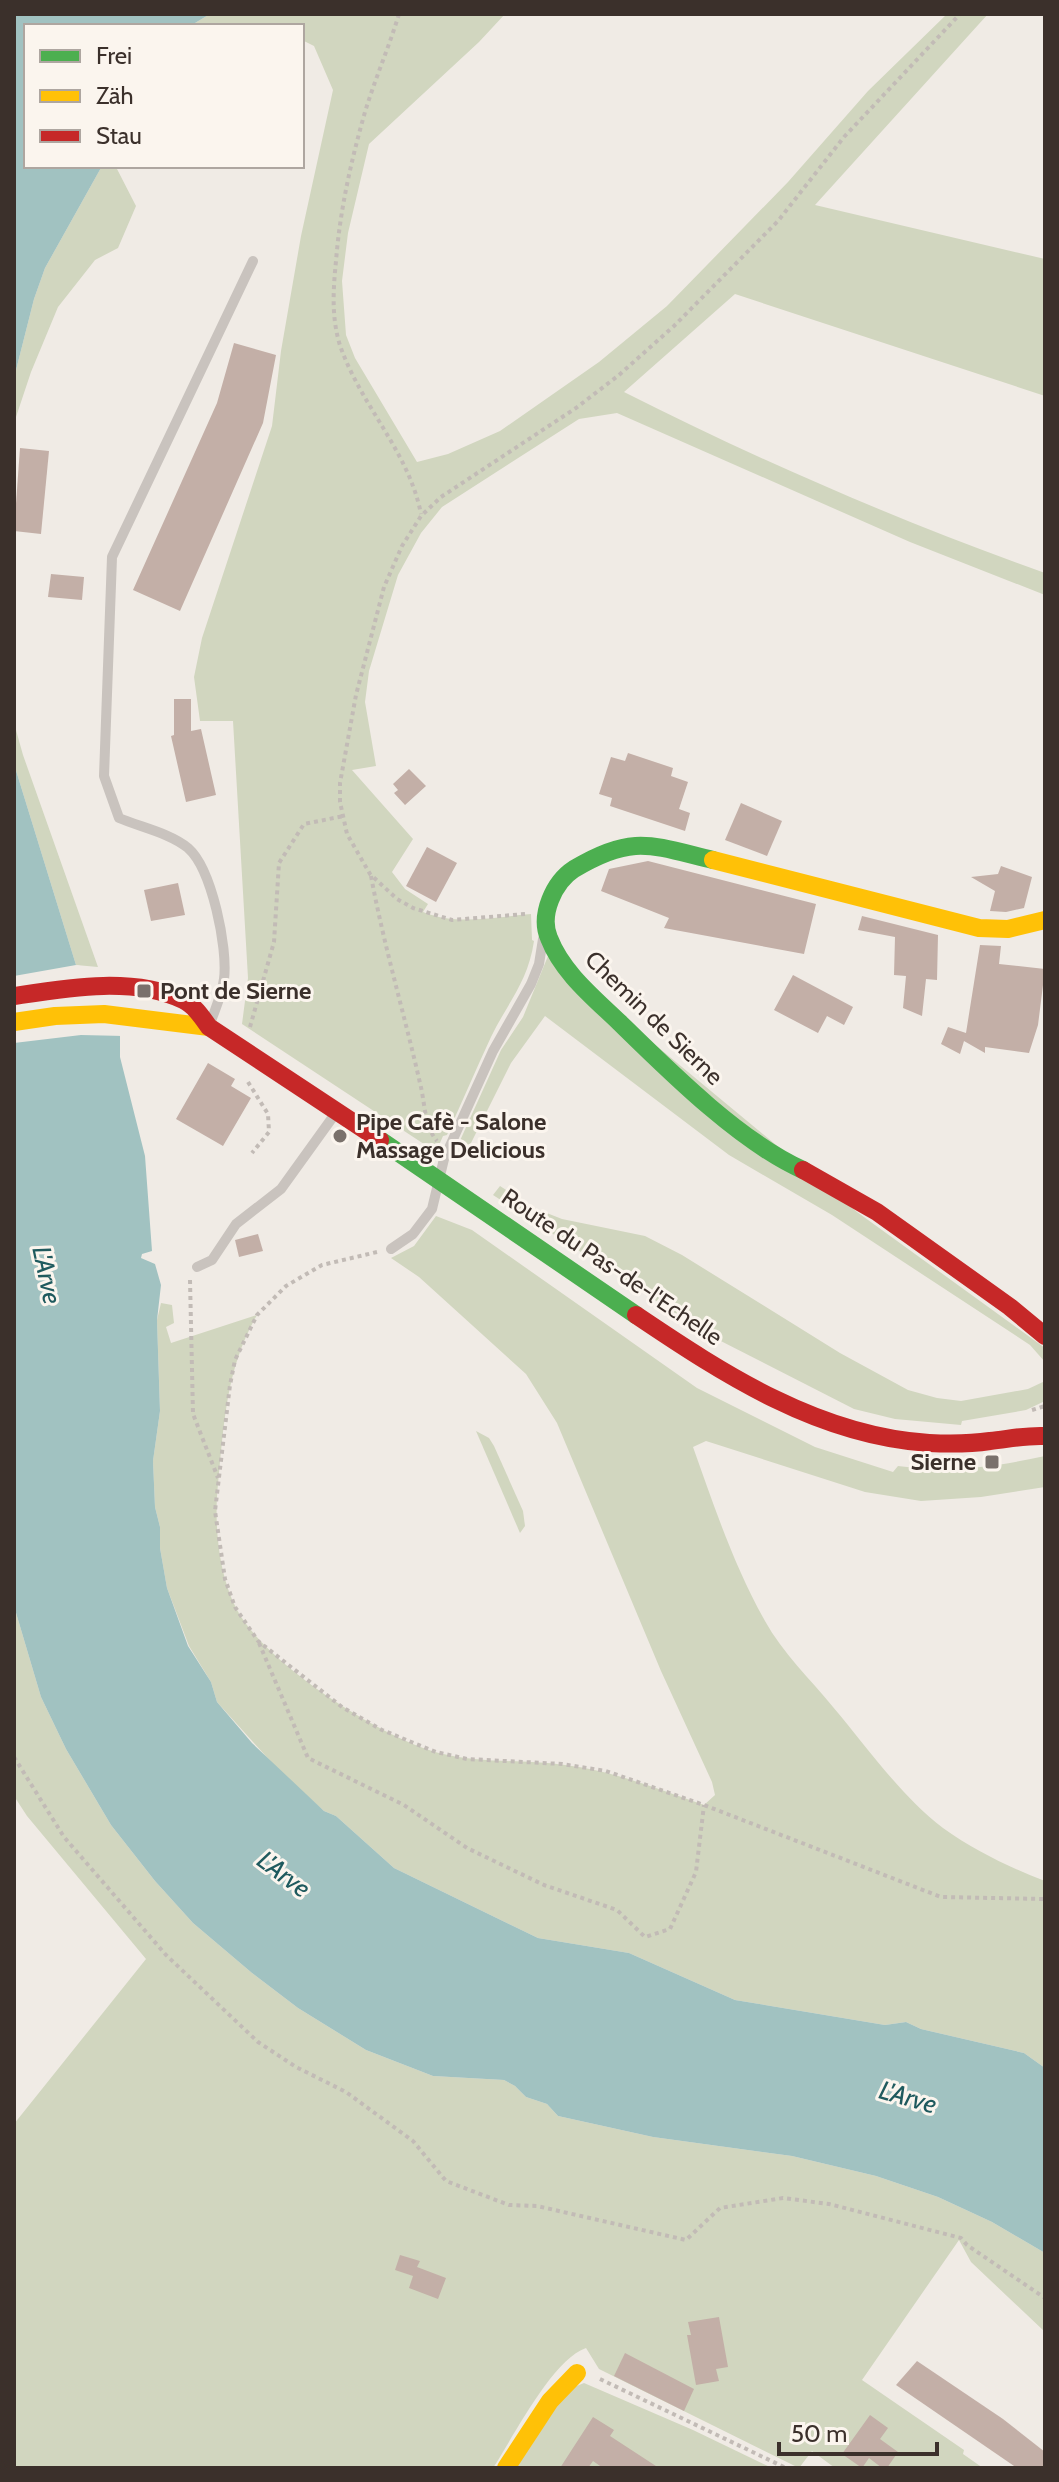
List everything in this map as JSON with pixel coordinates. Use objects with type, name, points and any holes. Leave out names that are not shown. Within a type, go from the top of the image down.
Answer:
[{"type":"main road","points":[[538,916],[555,887],[579,865],[612,849],[649,844],[979,928],[1008,929],[1045,920]]},
{"type":"main road","name":"Chemin de Sierne","points":[[538,916],[572,976],[615,1021],[743,1132],[785,1162],[818,1177],[877,1212],[947,1260],[1045,1336]]},
{"type":"main road","name":"Route du Pas-de-l'Echelle","points":[[15,996],[76,989],[123,989],[185,1001],[203,1022],[709,1362],[806,1413],[868,1434],[925,1443],[986,1442],[1036,1435],[1045,1421]]},
{"type":"main road","name":"Route du Pas-de-l'Echelle","points":[[14,1022],[104,1014],[203,1022]]},
{"type":"main road","points":[[506,2468],[550,2401],[577,2373]]},
{"type":"lane","points":[[203,1022],[221,995],[225,960],[211,892],[201,867],[188,849],[119,818],[104,776],[112,557],[253,261]]},
{"type":"lane","points":[[391,1249],[404,1242],[432,1209],[447,1153],[493,1051],[539,964],[538,916]]},
{"type":"lane","points":[[197,1267],[212,1260],[236,1224],[281,1189],[336,1113]]},
{"type":"path","points":[[399,14],[366,109],[343,204],[334,280],[334,309],[342,351],[405,464],[416,489],[421,516]]},
{"type":"path","points":[[538,916],[465,921],[431,915],[397,899],[370,874],[347,834],[340,802],[340,783],[363,660],[384,587],[402,546],[421,516],[441,497],[576,408],[674,326],[778,221],[844,137],[960,14]]},
{"type":"path","points":[[248,1031],[274,942],[279,863],[304,824],[344,816]]},
{"type":"path","points":[[370,874],[430,1133],[447,1153]]},
{"type":"path","points":[[247,1081],[268,1114],[269,1132],[252,1153]]},
{"type":"path","points":[[370,1253],[322,1265],[302,1275],[271,1299],[257,1315],[235,1360],[215,1511],[225,1579],[235,1607],[258,1641],[308,1758],[404,1805],[467,1848],[544,1885],[617,1910],[645,1937],[670,1929],[696,1872],[704,1805]]},
{"type":"path","points":[[197,1267],[190,1277],[193,1414],[219,1479]]},
{"type":"path","points":[[258,1641],[354,1714],[382,1730],[436,1752],[467,1759],[562,1764],[606,1771],[704,1805],[941,1897],[1045,1899]]},
{"type":"path","points":[[14,1757],[64,1837],[166,1955],[258,2042],[296,2067],[346,2092],[413,2141],[446,2181],[509,2205],[537,2206],[686,2240],[720,2208],[783,2198],[829,2204],[961,2238],[1045,2298]]},
{"type":"path","points":[[577,2373],[596,2377],[786,2468]]},
{"type":"green space","points":[[210,14],[505,14],[369,144],[348,233],[342,281],[346,335],[355,358],[417,462],[448,454],[500,431],[599,362],[667,306],[788,182],[868,91],[947,14],[988,14],[815,205],[1045,259],[1045,396],[735,294],[624,392],[832,489],[1045,573],[1045,595],[910,542],[617,413],[579,419],[442,507],[421,533],[398,575],[369,671],[365,702],[376,766],[352,770],[413,839],[392,872],[405,889],[428,904],[423,912],[463,920],[531,914],[534,941],[522,980],[436,1152],[242,1024],[248,978],[233,721],[200,721],[194,677],[202,638],[272,426],[281,351],[301,236],[333,90],[314,46],[304,41],[304,24],[193,24]]},
{"type":"green space","points":[[101,168],[118,168],[136,206],[118,248],[95,260],[58,307],[14,423],[14,378],[45,268]]},
{"type":"green space","points":[[14,723],[98,967],[76,965],[14,764]]},
{"type":"green space","points":[[548,956],[857,1212],[1045,1348],[1045,1362],[1030,1345],[832,1215],[729,1155],[545,1016],[511,1063],[464,1157],[458,1156],[463,1146],[458,1145],[501,1050],[523,1017]]},
{"type":"green space","points":[[500,1186],[534,1208],[562,1219],[645,1236],[682,1255],[840,1353],[908,1390],[961,1401],[1028,1389],[1045,1381],[1045,1401],[1026,1410],[962,1421],[961,1425],[895,1419],[854,1409],[709,1335],[493,1195]]},
{"type":"green space","points":[[436,1216],[472,1230],[697,1388],[815,1447],[893,1472],[898,1466],[972,1468],[1045,1456],[1045,1487],[981,1497],[921,1501],[865,1492],[706,1441],[693,1447],[744,1579],[765,1621],[788,1654],[927,1815],[980,1851],[1045,1881],[1045,2068],[1024,2053],[921,2029],[906,2022],[885,2025],[735,2000],[629,1953],[538,1938],[394,1868],[336,1816],[324,1811],[282,1774],[217,1702],[211,1682],[189,1646],[167,1588],[160,1548],[153,1461],[160,1411],[157,1320],[161,1303],[172,1305],[174,1323],[166,1327],[171,1343],[257,1315],[239,1356],[228,1397],[218,1484],[217,1531],[221,1563],[236,1608],[271,1651],[297,1674],[356,1715],[415,1745],[439,1753],[470,1759],[583,1768],[636,1781],[704,1805],[715,1795],[557,1423],[526,1374],[419,1277],[391,1258],[414,1246]]},
{"type":"green space","points":[[476,1431],[489,1438],[494,1446],[523,1511],[525,1526],[520,1533]]},
{"type":"green space","points":[[14,1606],[41,1697],[66,1749],[111,1825],[193,1923],[298,2008],[366,2050],[433,2076],[504,2080],[526,2097],[547,2104],[558,2116],[653,2137],[792,2156],[876,2176],[938,2197],[992,2222],[1045,2253],[1045,2332],[971,2262],[959,2240],[862,2380],[964,2450],[963,2454],[983,2468],[835,2468],[812,2451],[799,2468],[599,2369],[586,2348],[573,2355],[547,2383],[493,2468],[14,2468],[14,2124],[146,1959],[27,1816],[14,1796]]},
{"type":"green space","points":[[584,2383],[772,2468],[516,2468],[567,2390]]},
{"type":"water","points":[[14,14],[210,14],[193,24],[24,24],[24,168],[101,168],[45,268],[14,378]]},
{"type":"water","name":"L'Arve","points":[[14,764],[76,965],[120,1036],[120,1057],[145,1156],[152,1251],[142,1254],[141,1258],[155,1264],[161,1285],[157,1320],[160,1411],[153,1461],[160,1548],[167,1588],[188,1646],[211,1682],[217,1702],[252,1743],[324,1811],[336,1816],[394,1868],[538,1938],[629,1953],[735,2000],[885,2025],[906,2022],[921,2029],[1024,2053],[1045,2068],[1045,2253],[992,2222],[938,2197],[876,2176],[792,2156],[653,2137],[558,2116],[547,2104],[526,2097],[504,2080],[433,2076],[366,2050],[298,2008],[193,1923],[111,1825],[66,1749],[41,1697],[14,1606]]},
{"type":"pier","points":[[81,966],[124,1036],[81,1035],[14,1043],[14,976]]},
{"type":"building","points":[[234,343],[276,355],[263,423],[180,611],[133,590],[217,403]]},
{"type":"building","points":[[20,448],[49,451],[41,534],[14,531]]},
{"type":"building","points":[[51,574],[84,577],[82,600],[48,597]]},
{"type":"building","points":[[174,699],[191,699],[191,731],[201,729],[216,795],[186,802],[171,736],[174,735]]},
{"type":"building","points":[[628,753],[673,768],[671,776],[688,782],[679,809],[690,813],[685,831],[610,806],[612,798],[599,794],[611,757],[625,761]]},
{"type":"building","points":[[409,769],[426,786],[405,805],[394,793],[398,790],[393,784]]},
{"type":"building","points":[[741,803],[782,821],[767,856],[725,840]]},
{"type":"building","points":[[427,847],[457,863],[436,902],[406,886]]},
{"type":"building","points":[[648,861],[816,904],[804,954],[664,928],[669,918],[601,891],[609,869]]},
{"type":"building","points":[[1001,866],[1032,877],[1024,908],[1006,912],[990,911],[995,891],[971,877],[998,874]]},
{"type":"building","points":[[178,883],[185,915],[151,921],[144,890]]},
{"type":"building","points":[[862,916],[938,935],[937,980],[926,979],[922,1016],[903,1008],[906,976],[894,975],[895,937],[858,930]]},
{"type":"building","points":[[980,945],[1001,946],[999,964],[1045,969],[1038,1025],[1029,1053],[985,1047],[985,1053],[964,1041],[960,1054],[941,1044],[948,1027],[966,1033]]},
{"type":"building","points":[[793,975],[853,1007],[844,1025],[827,1016],[818,1033],[774,1010]]},
{"type":"building","points":[[208,1063],[235,1079],[231,1086],[251,1098],[223,1146],[176,1119]]},
{"type":"building","points":[[258,1234],[263,1251],[239,1257],[235,1240]]},
{"type":"building","points":[[400,2255],[420,2261],[417,2267],[446,2278],[438,2299],[409,2288],[413,2276],[395,2270]]},
{"type":"building","points":[[719,2317],[728,2367],[716,2369],[719,2381],[696,2385],[687,2335],[691,2335],[688,2322]]},
{"type":"building","points":[[625,2353],[694,2389],[684,2411],[614,2376]]},
{"type":"building","points":[[917,2361],[1003,2419],[1045,2452],[1045,2468],[1017,2468],[896,2385]]},
{"type":"building","points":[[870,2415],[888,2428],[880,2439],[898,2452],[887,2468],[882,2468],[869,2458],[862,2468],[842,2454]]},
{"type":"building","points":[[593,2417],[614,2430],[610,2436],[659,2468],[603,2468],[593,2461],[588,2468],[560,2468]]},
{"type":"traffic: fast","points":[[713,860],[642,846],[627,847],[594,858],[574,869],[560,882],[547,909],[546,929],[562,962],[579,983],[682,1083],[755,1142],[803,1170]]},
{"type":"traffic: fast","points":[[380,1140],[636,1315]]},
{"type":"traffic: slow","points":[[713,860],[979,928],[1008,929],[1045,920]]},
{"type":"traffic: slow","points":[[14,1022],[104,1014],[209,1027]]},
{"type":"traffic: slow","points":[[506,2468],[550,2401],[577,2373]]},
{"type":"traffic: jam","points":[[14,996],[77,987],[121,986],[143,988],[183,1000],[209,1027],[380,1140]]},
{"type":"traffic: jam","points":[[803,1170],[877,1212],[1010,1307],[1045,1336]]},
{"type":"traffic: jam","points":[[636,1315],[739,1380],[811,1415],[849,1428],[888,1438],[937,1443],[975,1443],[1045,1436]]},
{"type":"place","name":"Pont de Sierne","points":[[144,991]]},
{"type":"place","name":"Pipe Cafè - Salone Massage Delicious","points":[[340,1136]]},
{"type":"place","name":"Sierne","points":[[992,1462]]}]
